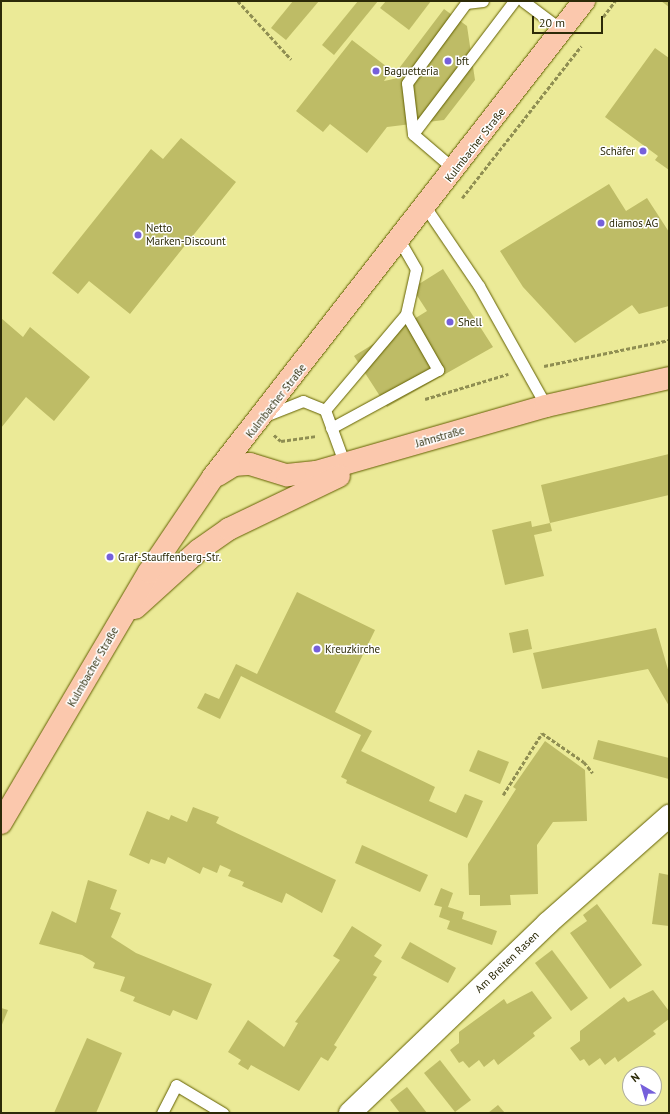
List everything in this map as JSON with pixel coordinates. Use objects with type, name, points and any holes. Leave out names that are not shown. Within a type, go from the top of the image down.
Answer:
[{"type":"main road","name":"Kulmbacher Straße","points":[[1,823],[7,801],[213,477],[271,423],[400,241],[432,215],[455,170],[563,31],[584,1]]},
{"type":"main road","name":"Jahnstraße","points":[[213,477],[234,465],[250,464],[287,475],[345,465],[546,406],[669,378]]},
{"type":"main road","points":[[119,623],[199,550],[255,514],[439,437]]},
{"type":"street","name":"Am Breiten Rasen","points":[[350,1113],[548,923],[669,816]]},
{"type":"lane","points":[[455,170],[413,134],[407,83],[466,3],[483,1]]},
{"type":"lane","points":[[413,134],[514,1]]},
{"type":"lane","points":[[523,1],[563,31]]},
{"type":"lane","points":[[432,215],[546,406]]},
{"type":"lane","points":[[325,410],[406,314],[416,269],[400,241]]},
{"type":"lane","points":[[332,430],[438,370],[406,314]]},
{"type":"lane","points":[[271,423],[303,401],[325,410],[345,465]]},
{"type":"lane","points":[[162,1113],[176,1085],[223,1113]]},
{"type":"path","points":[[238,1],[291,59]]},
{"type":"path","points":[[601,19],[615,1]]},
{"type":"path","points":[[432,215],[473,186],[582,44]]},
{"type":"path","points":[[423,400],[525,369],[669,340]]},
{"type":"path","points":[[271,423],[274,435],[281,441],[332,430]]},
{"type":"path","points":[[503,795],[542,733],[584,762],[593,773]]},
{"type":"building","points":[[293,1],[319,1],[286,40],[271,28]]},
{"type":"building","points":[[358,1],[378,1],[334,55],[322,45]]},
{"type":"building","points":[[386,1],[431,1],[409,30],[380,8]]},
{"type":"building","points":[[661,1],[669,1],[669,7]]},
{"type":"building","points":[[444,9],[467,26],[475,80],[444,120],[387,127],[367,153],[330,124],[323,132],[296,111],[352,40],[391,70],[384,81],[398,78],[397,71]]},
{"type":"building","points":[[655,48],[669,58],[669,170],[655,160],[658,156],[605,117]]},
{"type":"building","name":"Netto Marken-Discount","points":[[181,138],[236,182],[130,314],[89,281],[78,294],[52,273],[151,149],[163,159]]},
{"type":"building","points":[[609,184],[626,211],[647,198],[669,232],[669,306],[639,314],[632,305],[575,343],[523,287],[500,251]]},
{"type":"building","points":[[443,269],[493,347],[387,407],[354,356],[427,311],[416,294],[419,284]]},
{"type":"building","points":[[1,318],[23,337],[30,327],[90,377],[54,421],[26,397],[1,428]]},
{"type":"building","points":[[669,454],[669,495],[550,523],[541,485]]},
{"type":"building","points":[[531,521],[532,527],[550,523],[552,531],[534,535],[544,576],[505,585],[492,530]]},
{"type":"building","points":[[297,592],[375,630],[335,712],[372,731],[361,751],[435,787],[429,801],[456,813],[465,794],[483,801],[467,838],[346,783],[347,780],[341,777],[361,735],[241,676],[220,719],[197,708],[205,693],[219,699],[236,664],[257,674]]},
{"type":"building","points":[[656,628],[669,673],[669,706],[648,669],[542,689],[533,653]]},
{"type":"building","points":[[528,629],[532,649],[513,653],[509,633]]},
{"type":"building","points":[[598,740],[669,758],[669,779],[593,759]]},
{"type":"building","points":[[545,741],[585,770],[587,821],[553,822],[537,845],[538,894],[510,895],[511,905],[480,906],[480,895],[469,895],[468,864],[516,789],[513,787]]},
{"type":"building","points":[[478,750],[509,762],[500,784],[469,771]]},
{"type":"building","points":[[193,807],[219,817],[216,823],[336,880],[322,913],[286,893],[282,903],[242,886],[244,882],[228,876],[231,870],[220,865],[217,873],[203,867],[200,874],[168,857],[165,864],[151,859],[149,864],[129,855],[147,811],[169,820],[171,815],[187,822]]},
{"type":"building","points":[[362,845],[428,875],[420,892],[355,863]]},
{"type":"building","points":[[659,873],[669,875],[669,926],[652,924]]},
{"type":"building","points":[[88,880],[117,890],[110,909],[121,913],[111,937],[136,953],[212,984],[197,1020],[173,1010],[170,1016],[133,1001],[135,997],[120,991],[125,977],[93,968],[95,963],[82,955],[39,944],[52,911],[76,923]]},
{"type":"building","points":[[441,888],[453,893],[448,907],[464,912],[462,919],[497,931],[492,945],[447,929],[450,921],[439,917],[442,907],[434,905]]},
{"type":"building","points":[[597,904],[642,965],[610,989],[570,933],[587,921],[583,915]]},
{"type":"building","points":[[352,926],[382,945],[374,956],[382,961],[373,975],[377,977],[334,1045],[337,1047],[328,1061],[321,1057],[299,1091],[251,1065],[248,1070],[238,1064],[241,1060],[228,1052],[248,1020],[284,1047],[298,1023],[295,1022],[340,960],[333,956]]},
{"type":"building","points":[[410,942],[456,968],[448,983],[401,958]]},
{"type":"building","points":[[552,950],[588,998],[571,1011],[535,963]]},
{"type":"building","points":[[653,990],[669,1011],[669,1019],[653,1031],[656,1034],[618,1062],[615,1057],[605,1065],[600,1058],[589,1066],[584,1059],[580,1061],[570,1048],[580,1041],[580,1031],[624,997],[628,1002]]},
{"type":"building","points":[[532,991],[552,1018],[533,1033],[535,1036],[498,1065],[494,1059],[484,1067],[479,1060],[469,1068],[463,1061],[459,1063],[450,1050],[459,1043],[459,1032],[504,999],[507,1004]]},
{"type":"building","points":[[1,1008],[8,1010],[1,1027]]},
{"type":"building","points":[[87,1038],[122,1053],[96,1113],[54,1113]]},
{"type":"building","points":[[440,1060],[471,1100],[455,1112],[424,1073]]},
{"type":"building","points":[[407,1087],[427,1113],[400,1113],[390,1100]]},
{"type":"building","points":[[498,1105],[505,1113],[488,1113]]},
{"type":"place","name":"bft","points":[[448,61]]},
{"type":"place","name":"Baguetteria","points":[[376,71]]},
{"type":"place","name":"Schäfer","points":[[643,151]]},
{"type":"place","name":"diamos AG","points":[[601,223]]},
{"type":"place","name":"Netto Marken-Discount","points":[[138,235]]},
{"type":"place","name":"Shell","points":[[450,322]]},
{"type":"place","name":"Graf-Stauffenberg-Str.","points":[[110,557]]},
{"type":"place","name":"Kreuzkirche","points":[[317,649]]}]
